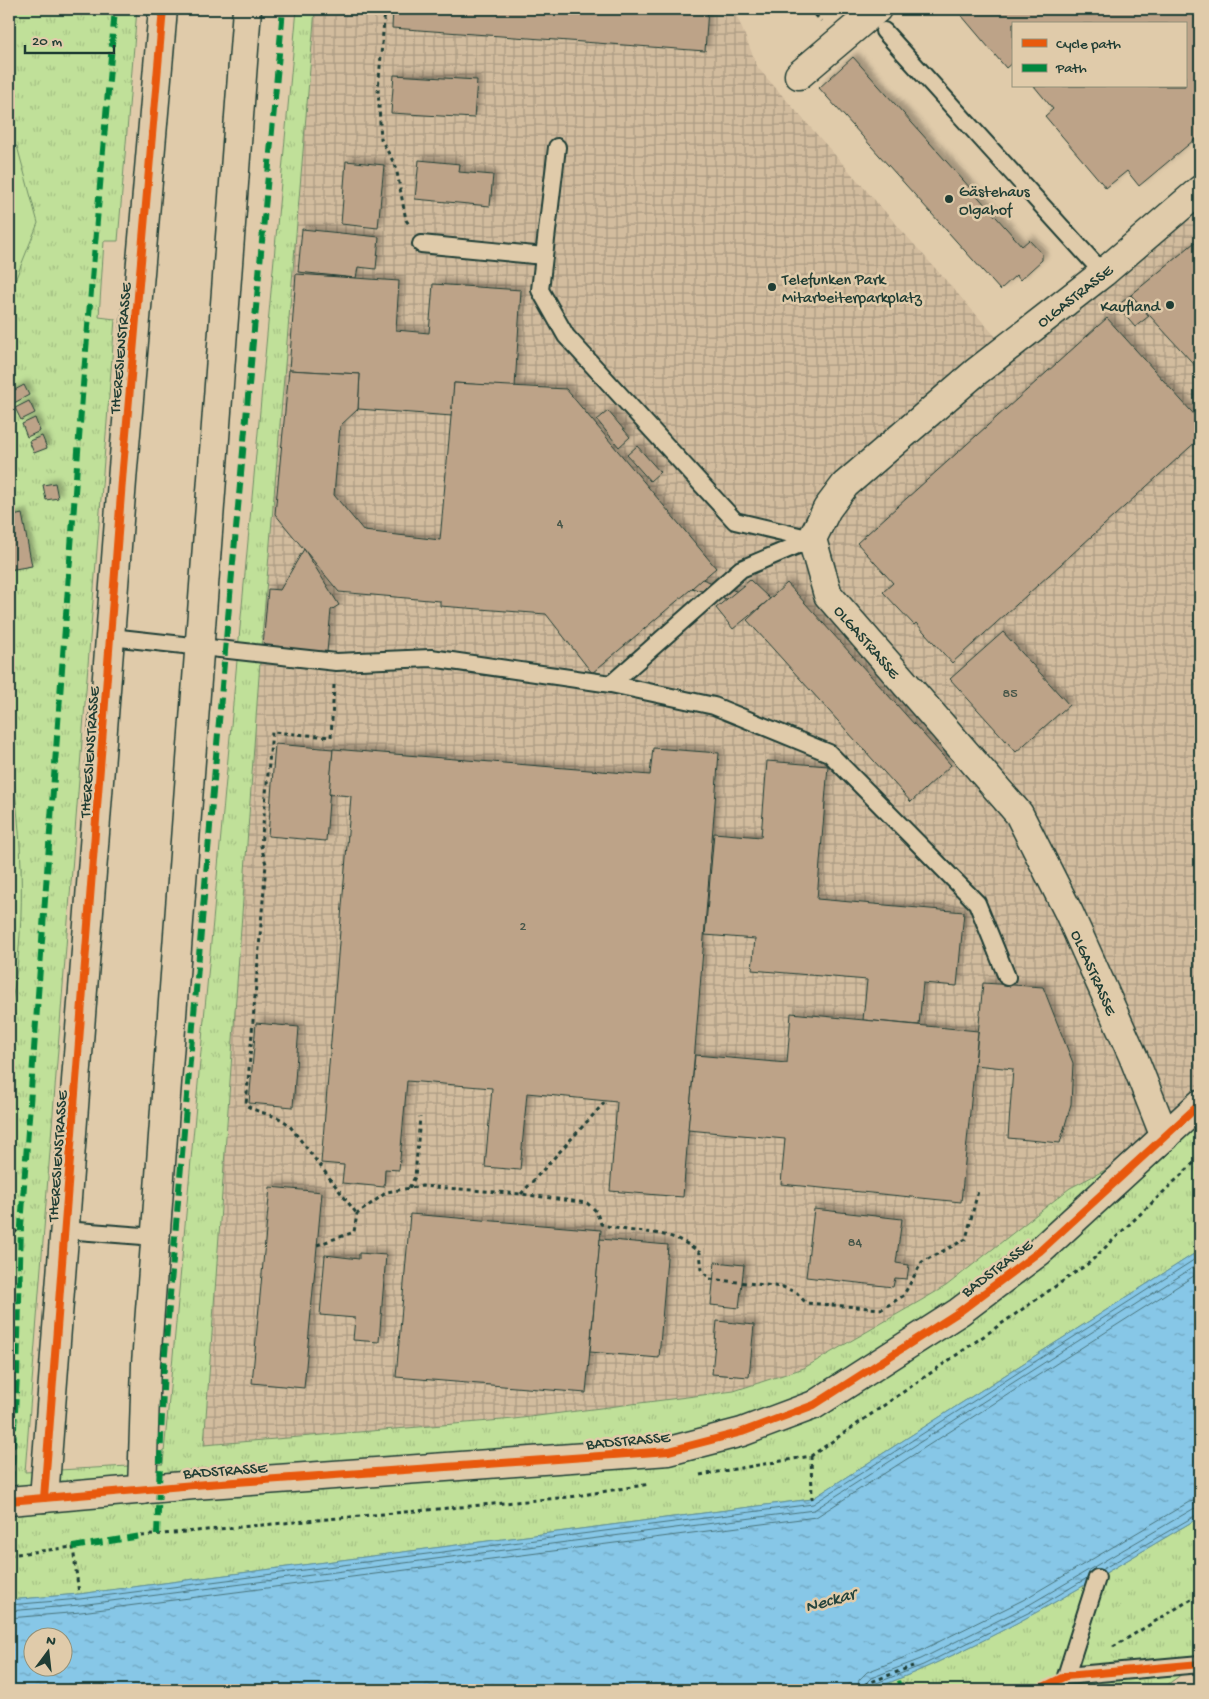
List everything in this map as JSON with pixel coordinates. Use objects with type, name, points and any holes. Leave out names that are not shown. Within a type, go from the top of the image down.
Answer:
[{"type":"street","name":"THERESIENSTRASSE","points":[[44,1498],[123,468],[162,9]]},
{"type":"street","points":[[142,1490],[146,1364],[247,9]]},
{"type":"street","points":[[799,75],[880,20]]},
{"type":"street","name":"OLGASTRASSE","points":[[1165,1136],[1069,913],[1019,814],[828,595],[812,539],[828,509],[844,485],[976,372],[1103,273],[1200,190]]},
{"type":"street","name":"BADSTRASSE","points":[[9,1501],[668,1451],[742,1432],[814,1404],[959,1312],[1040,1251],[1200,1104]]},
{"type":"lane","points":[[880,20],[1103,273]]},
{"type":"lane","points":[[557,148],[540,290],[566,336],[735,521],[812,539]]},
{"type":"lane","points":[[421,244],[544,256]]},
{"type":"lane","points":[[611,684],[741,569],[812,539]]},
{"type":"lane","points":[[110,637],[336,662],[431,658],[611,684],[714,706],[829,753],[977,903],[1006,977]]},
{"type":"lane","points":[[64,1230],[156,1237]]},
{"type":"lane","points":[[1096,1578],[1066,1676],[1200,1664]]},
{"type":"path","points":[[385,9],[378,90],[381,138],[396,167],[406,220],[421,244]]},
{"type":"path","points":[[336,662],[331,737],[272,732],[261,846],[266,864],[246,1105],[256,1112],[280,1117],[289,1125],[357,1214]]},
{"type":"path","points":[[521,1194],[605,1102]]},
{"type":"path","points":[[408,1189],[415,1176],[420,1117]]},
{"type":"path","points":[[317,1245],[354,1232],[357,1214],[387,1192],[422,1186],[521,1194],[587,1203],[596,1211],[601,1224],[616,1230],[666,1234],[686,1242],[700,1254],[702,1270],[710,1279],[783,1287],[797,1293],[806,1304],[882,1309],[903,1296],[922,1262],[966,1239],[978,1191]]},
{"type":"path","points":[[9,1239],[20,1226]]},
{"type":"path","points":[[811,1456],[812,1499]]},
{"type":"path","points":[[9,1554],[73,1547],[79,1594]]},
{"type":"path","points":[[1107,1651],[1200,1594]]},
{"type":"path","points":[[850,1690],[913,1666]]},
{"type":"path","points":[[901,1682],[905,1690]]},
{"type":"shaded area","points":[[315,9],[734,9],[758,68],[996,337],[1200,179],[1200,1117],[1191,1126],[1070,1188],[946,1286],[804,1368],[734,1391],[667,1401],[514,1419],[204,1446],[260,662]]},
{"type":"green space","points":[[9,9],[137,9],[118,241],[104,241],[99,317],[115,319],[25,1472],[163,1464],[297,9],[315,9],[260,662],[204,1445],[514,1419],[734,1391],[804,1368],[946,1286],[1070,1188],[1191,1126],[1200,1117],[1200,1250],[812,1499],[79,1594],[9,1600]]},
{"type":"green space","points":[[17,146],[38,223],[10,293],[9,148]]},
{"type":"green space","points":[[9,752],[18,818],[21,918],[15,985],[9,1017]]},
{"type":"green space","points":[[1200,1517],[1200,1661],[1160,1690],[870,1690],[956,1654],[998,1633]]},
{"type":"water","name":"Neckar","points":[[1200,1250],[1200,1517],[998,1633],[956,1654],[870,1690],[9,1690],[9,1600],[79,1594],[812,1499]]},
{"type":"building","points":[[393,9],[708,9],[705,51],[392,28]]},
{"type":"building","points":[[956,9],[1200,9],[1200,135],[1139,186],[1127,171],[1106,188],[1045,116],[1053,109],[1036,88],[1186,88],[1186,22],[1012,22],[1012,63],[1006,68]]},
{"type":"building","name":"Gästehaus Olgahof","points":[[853,57],[1022,246],[1029,240],[1042,254],[1042,260],[1020,280],[1016,275],[1000,290],[819,88]]},
{"type":"building","points":[[394,75],[477,80],[474,118],[391,113]]},
{"type":"building","points":[[419,160],[460,164],[459,172],[493,175],[490,206],[415,199]]},
{"type":"building","points":[[346,161],[384,165],[378,228],[341,224]]},
{"type":"building","points":[[302,229],[379,237],[376,269],[358,267],[356,278],[298,272]]},
{"type":"building","name":"Kaufland","points":[[1200,238],[1200,371],[1131,295]]},
{"type":"building","points":[[296,274],[399,281],[396,330],[429,333],[433,284],[521,290],[515,387],[454,383],[452,416],[358,409],[360,374],[289,370]]},
{"type":"building","points":[[1131,295],[1149,316],[1135,327],[1117,306]]},
{"type":"building","points":[[1107,318],[1200,421],[1200,438],[952,663],[916,623],[914,625],[883,592],[893,583],[857,543]]},
{"type":"building","points":[[289,370],[360,374],[358,409],[340,426],[334,495],[364,531],[440,540],[454,383],[566,389],[716,568],[592,673],[546,614],[440,606],[440,601],[339,592],[275,514]]},
{"type":"building","points":[[24,385],[29,395],[14,403],[9,393]]},
{"type":"building","points":[[29,401],[35,413],[21,420],[15,408]]},
{"type":"building","points":[[608,411],[630,437],[619,447],[597,420]]},
{"type":"building","points":[[35,418],[40,431],[27,437],[22,424]]},
{"type":"building","points":[[42,436],[47,448],[34,453],[29,441]]},
{"type":"building","points":[[637,446],[660,472],[650,481],[627,455]]},
{"type":"building","points":[[55,483],[58,498],[46,500],[43,485]]},
{"type":"building","points":[[22,514],[32,566],[9,570],[9,517]]},
{"type":"building","points":[[304,549],[339,605],[331,610],[327,652],[263,646],[268,589],[280,590]]},
{"type":"building","points":[[702,579],[767,602],[758,609],[692,588]]},
{"type":"building","points":[[750,580],[770,599],[733,629],[716,608]]},
{"type":"building","points":[[787,583],[951,765],[911,802],[747,620]]},
{"type":"building","points":[[1003,632],[1069,705],[1016,752],[950,679]]},
{"type":"building","points":[[275,744],[333,749],[326,841],[268,836]]},
{"type":"building","points":[[653,748],[719,753],[683,1197],[610,1191],[617,1102],[527,1093],[520,1170],[485,1167],[492,1088],[407,1081],[399,1170],[385,1169],[384,1187],[342,1183],[344,1165],[321,1163],[351,796],[329,794],[333,749],[650,775]]},
{"type":"building","points":[[767,761],[828,766],[817,899],[964,912],[957,986],[923,983],[919,1025],[863,1020],[867,980],[752,970],[755,939],[705,935],[714,833],[761,837]]},
{"type":"building","points":[[983,983],[1043,987],[1073,1063],[1071,1104],[1060,1143],[1008,1138],[1013,1069],[975,1065]]},
{"type":"building","points":[[791,1013],[978,1031],[961,1202],[781,1184],[785,1139],[688,1130],[695,1055],[787,1063]]},
{"type":"building","points":[[256,1023],[299,1027],[293,1107],[249,1103]]},
{"type":"building","points":[[270,1187],[322,1192],[304,1388],[252,1383]]},
{"type":"building","points":[[814,1209],[902,1219],[896,1263],[909,1265],[907,1279],[895,1278],[893,1287],[806,1277]]},
{"type":"building","points":[[410,1214],[601,1230],[586,1393],[396,1377]]},
{"type":"building","points":[[600,1239],[668,1245],[659,1358],[590,1352]]},
{"type":"building","points":[[359,1253],[386,1255],[379,1342],[353,1340],[355,1318],[320,1315],[325,1255],[359,1259]]},
{"type":"building","points":[[715,1262],[744,1265],[739,1308],[711,1305]]},
{"type":"building","points":[[717,1321],[754,1325],[749,1377],[712,1374]]},
{"type":"marked path","points":[[10,1501],[17,1375],[21,1226],[82,397],[115,9]]},
{"type":"marked path","points":[[157,1535],[164,1365],[225,651],[283,9]]},
{"type":"marked path","points":[[73,1547],[141,1536]]},
{"type":"marked path","points":[[881,1690],[901,1683]]},
{"type":"cycle path","points":[[44,1498],[123,468],[163,9]]},
{"type":"cycle path","points":[[9,1501],[194,1485],[669,1451],[742,1432],[814,1405],[959,1312],[1040,1251],[1200,1104]]},
{"type":"cycle path","points":[[1037,1690],[1066,1676],[1200,1664]]},
{"type":"place","name":"Gästehaus Olgahof","points":[[949,199]]},
{"type":"place","name":"Telefunken Park Mitarbeiterparkplatz","points":[[772,287]]},
{"type":"place","name":"Kaufland","points":[[1170,305]]}]
